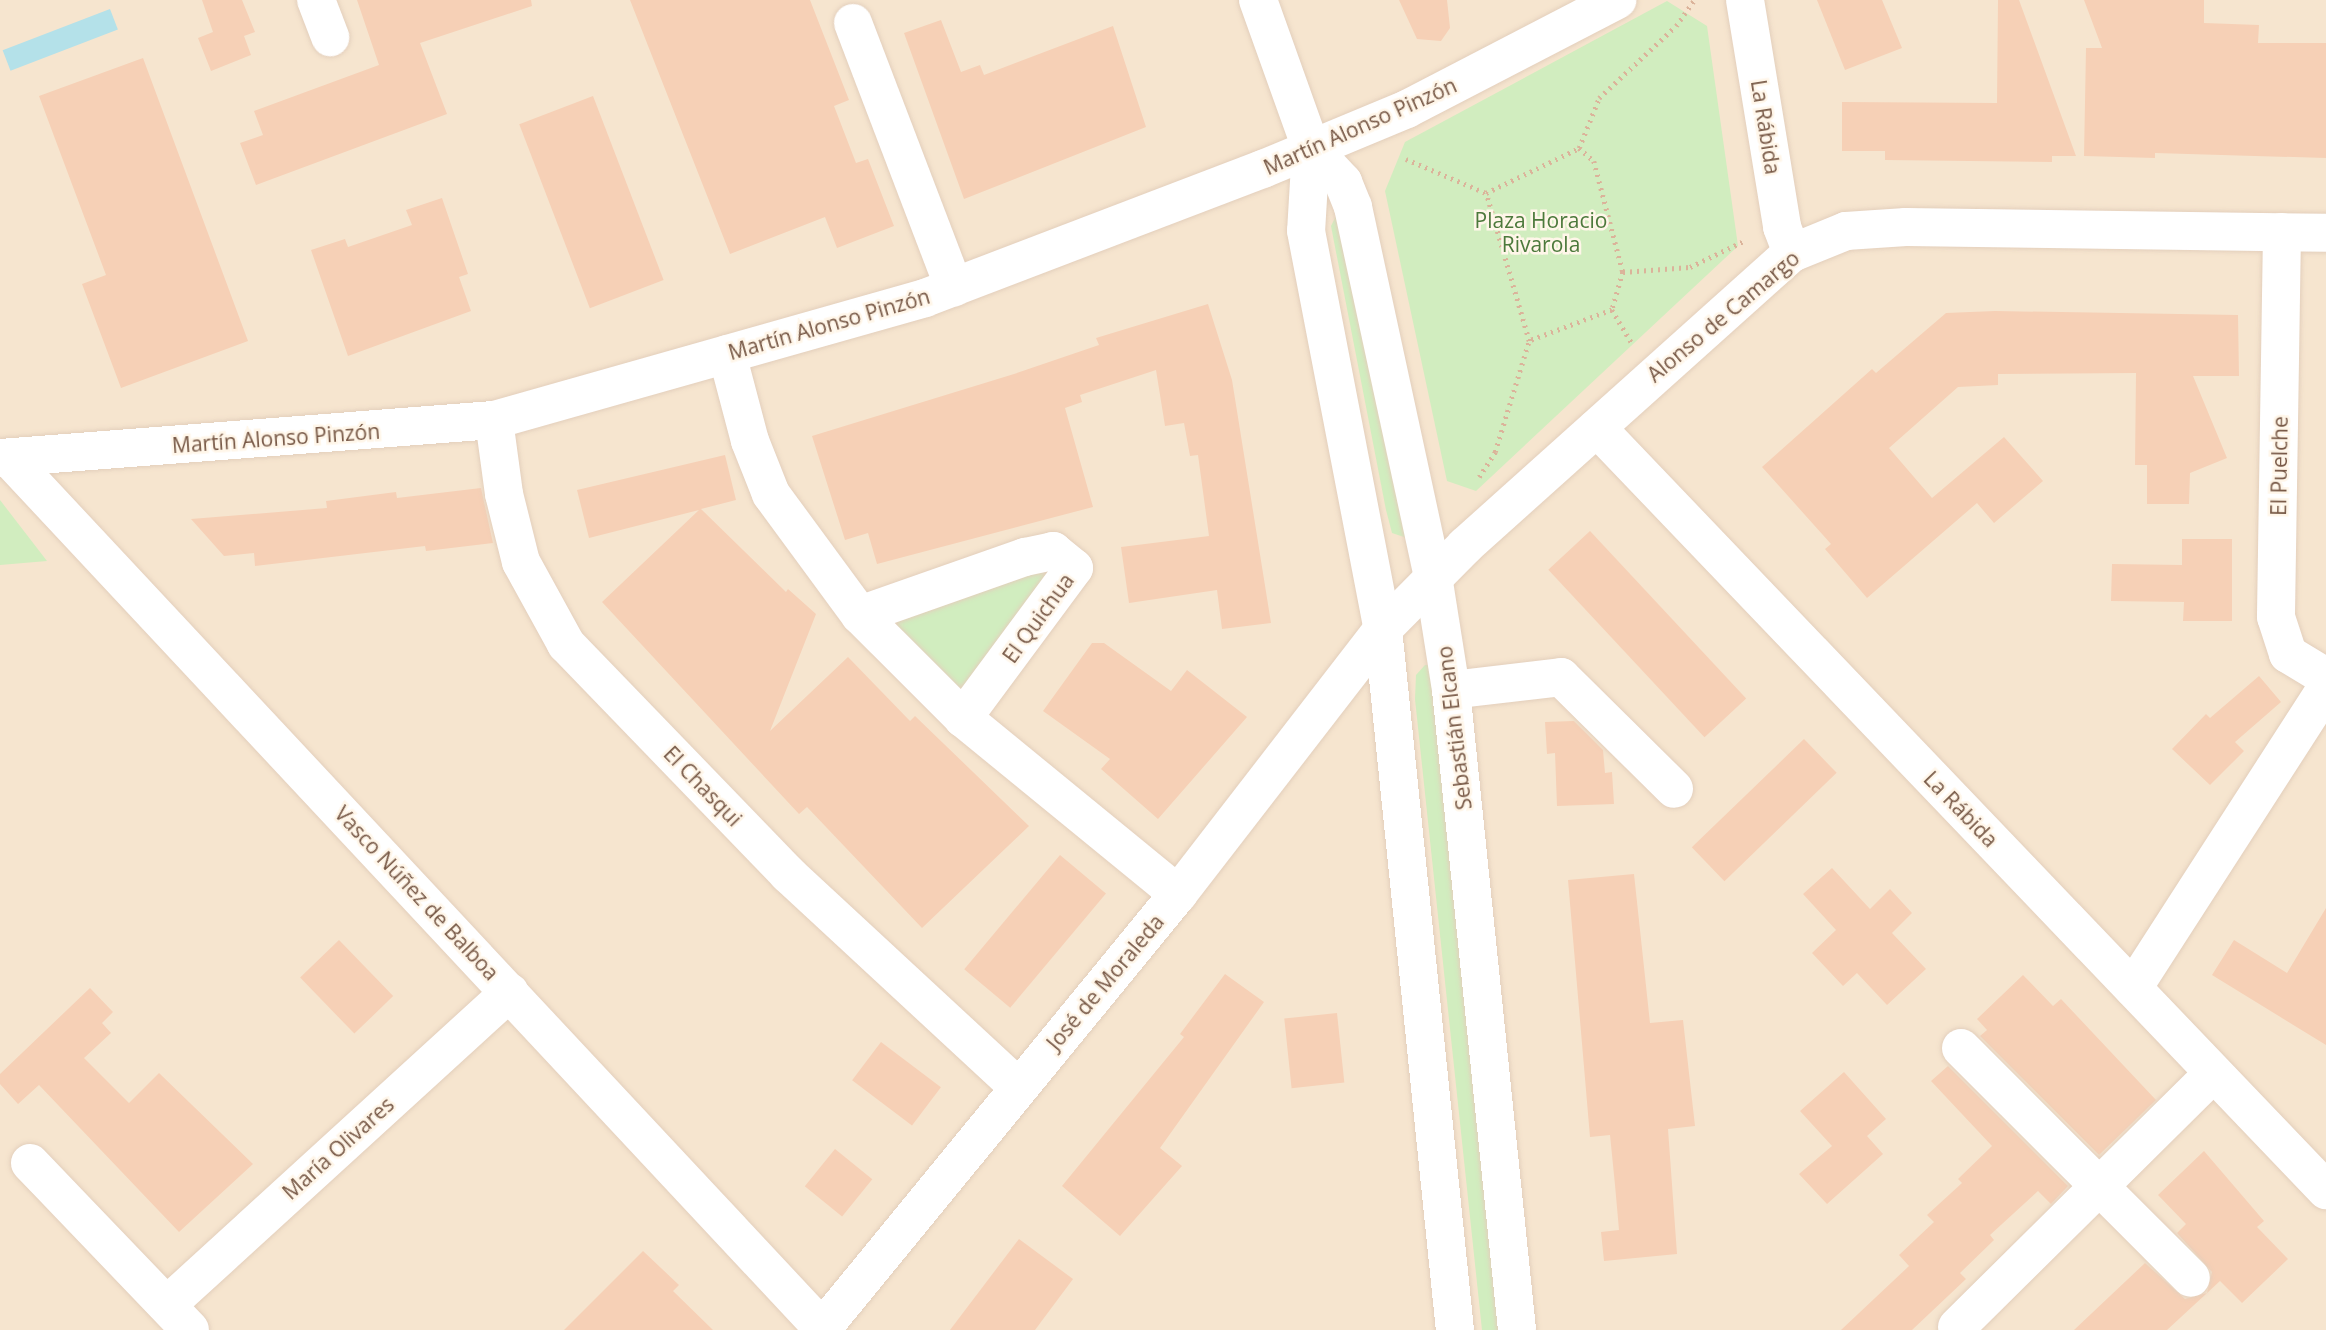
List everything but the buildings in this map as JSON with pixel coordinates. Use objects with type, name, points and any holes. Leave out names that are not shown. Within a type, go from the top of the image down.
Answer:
[{"type":"street","points":[[316,0],[330,37]]},
{"type":"street","name":"Sebastián Elcano","points":[[1258,0],[1311,148],[1306,231],[1383,629],[1455,1330]]},
{"type":"street","name":"La Rábida","points":[[1745,0],[1782,227],[1791,253]]},
{"type":"street","name":"Martín Alonso Pinzón","points":[[4,458],[494,419],[727,354],[954,287],[1311,148],[1407,109],[1611,1]]},
{"type":"street","points":[[853,23],[954,287]]},
{"type":"street","name":"Sebastián Elcano","points":[[1311,148],[1343,182],[1353,207],[1433,576],[1451,690],[1517,1330]]},
{"type":"street","name":"Alonso de Camargo","points":[[1383,629],[1433,576],[1791,253],[1846,231],[1906,228],[2326,233]]},
{"type":"street","name":"El Puelche","points":[[2282,232],[2276,617],[2288,654],[2326,677]]},
{"type":"street","points":[[727,354],[750,441],[771,494],[860,615],[963,718],[1178,894]]},
{"type":"street","name":"El Chasqui","points":[[494,419],[504,494],[521,562],[566,644],[788,874],[1018,1087]]},
{"type":"street","name":"La Rábida","points":[[1597,428],[2326,1190]]},
{"type":"street","name":"Vasco Núñez de Balboa","points":[[4,458],[510,992],[823,1330]]},
{"type":"street","name":"El Quichua","points":[[860,615],[1025,556],[1053,551],[1074,568],[963,718]]},
{"type":"street","name":"José de Moraleda","points":[[823,1330],[1018,1087],[1178,894],[1383,629]]},
{"type":"street","points":[[1451,690],[1561,677],[1674,789]]},
{"type":"street","points":[[2133,988],[2326,689]]},
{"type":"street","name":"María Olivares","points":[[30,1163],[178,1317],[510,992]]},
{"type":"street","points":[[1961,1048],[2191,1278]]},
{"type":"street","points":[[1957,1327],[2214,1073]]},
{"type":"path","points":[[1406,159],[1486,193],[1579,148],[1599,98],[1676,26],[1694,0]]},
{"type":"path","points":[[1529,341],[1612,310],[1623,272],[1594,161],[1579,148]]},
{"type":"path","points":[[1474,485],[1495,452],[1529,341],[1486,193]]},
{"type":"path","points":[[1623,272],[1690,267],[1745,241]]},
{"type":"shaded area","points":[[0,0],[2326,0],[2326,1330],[0,1330]]},
{"type":"green space","name":"Plaza Horacio Rivarola","points":[[1667,1],[1707,26],[1738,246],[1476,491],[1447,481],[1385,191],[1405,142]]},
{"type":"green space","points":[[1336,216],[1410,539],[1392,533],[1386,510],[1331,226]]},
{"type":"green space","points":[[0,500],[47,561],[0,565]]},
{"type":"green space","points":[[1028,567],[1063,570],[960,703],[882,621]]},
{"type":"green space","points":[[1425,665],[1432,665],[1508,1330],[1482,1330],[1415,699],[1416,675]]},
{"type":"water","points":[[110,9],[118,30],[11,71],[3,50]]}]
